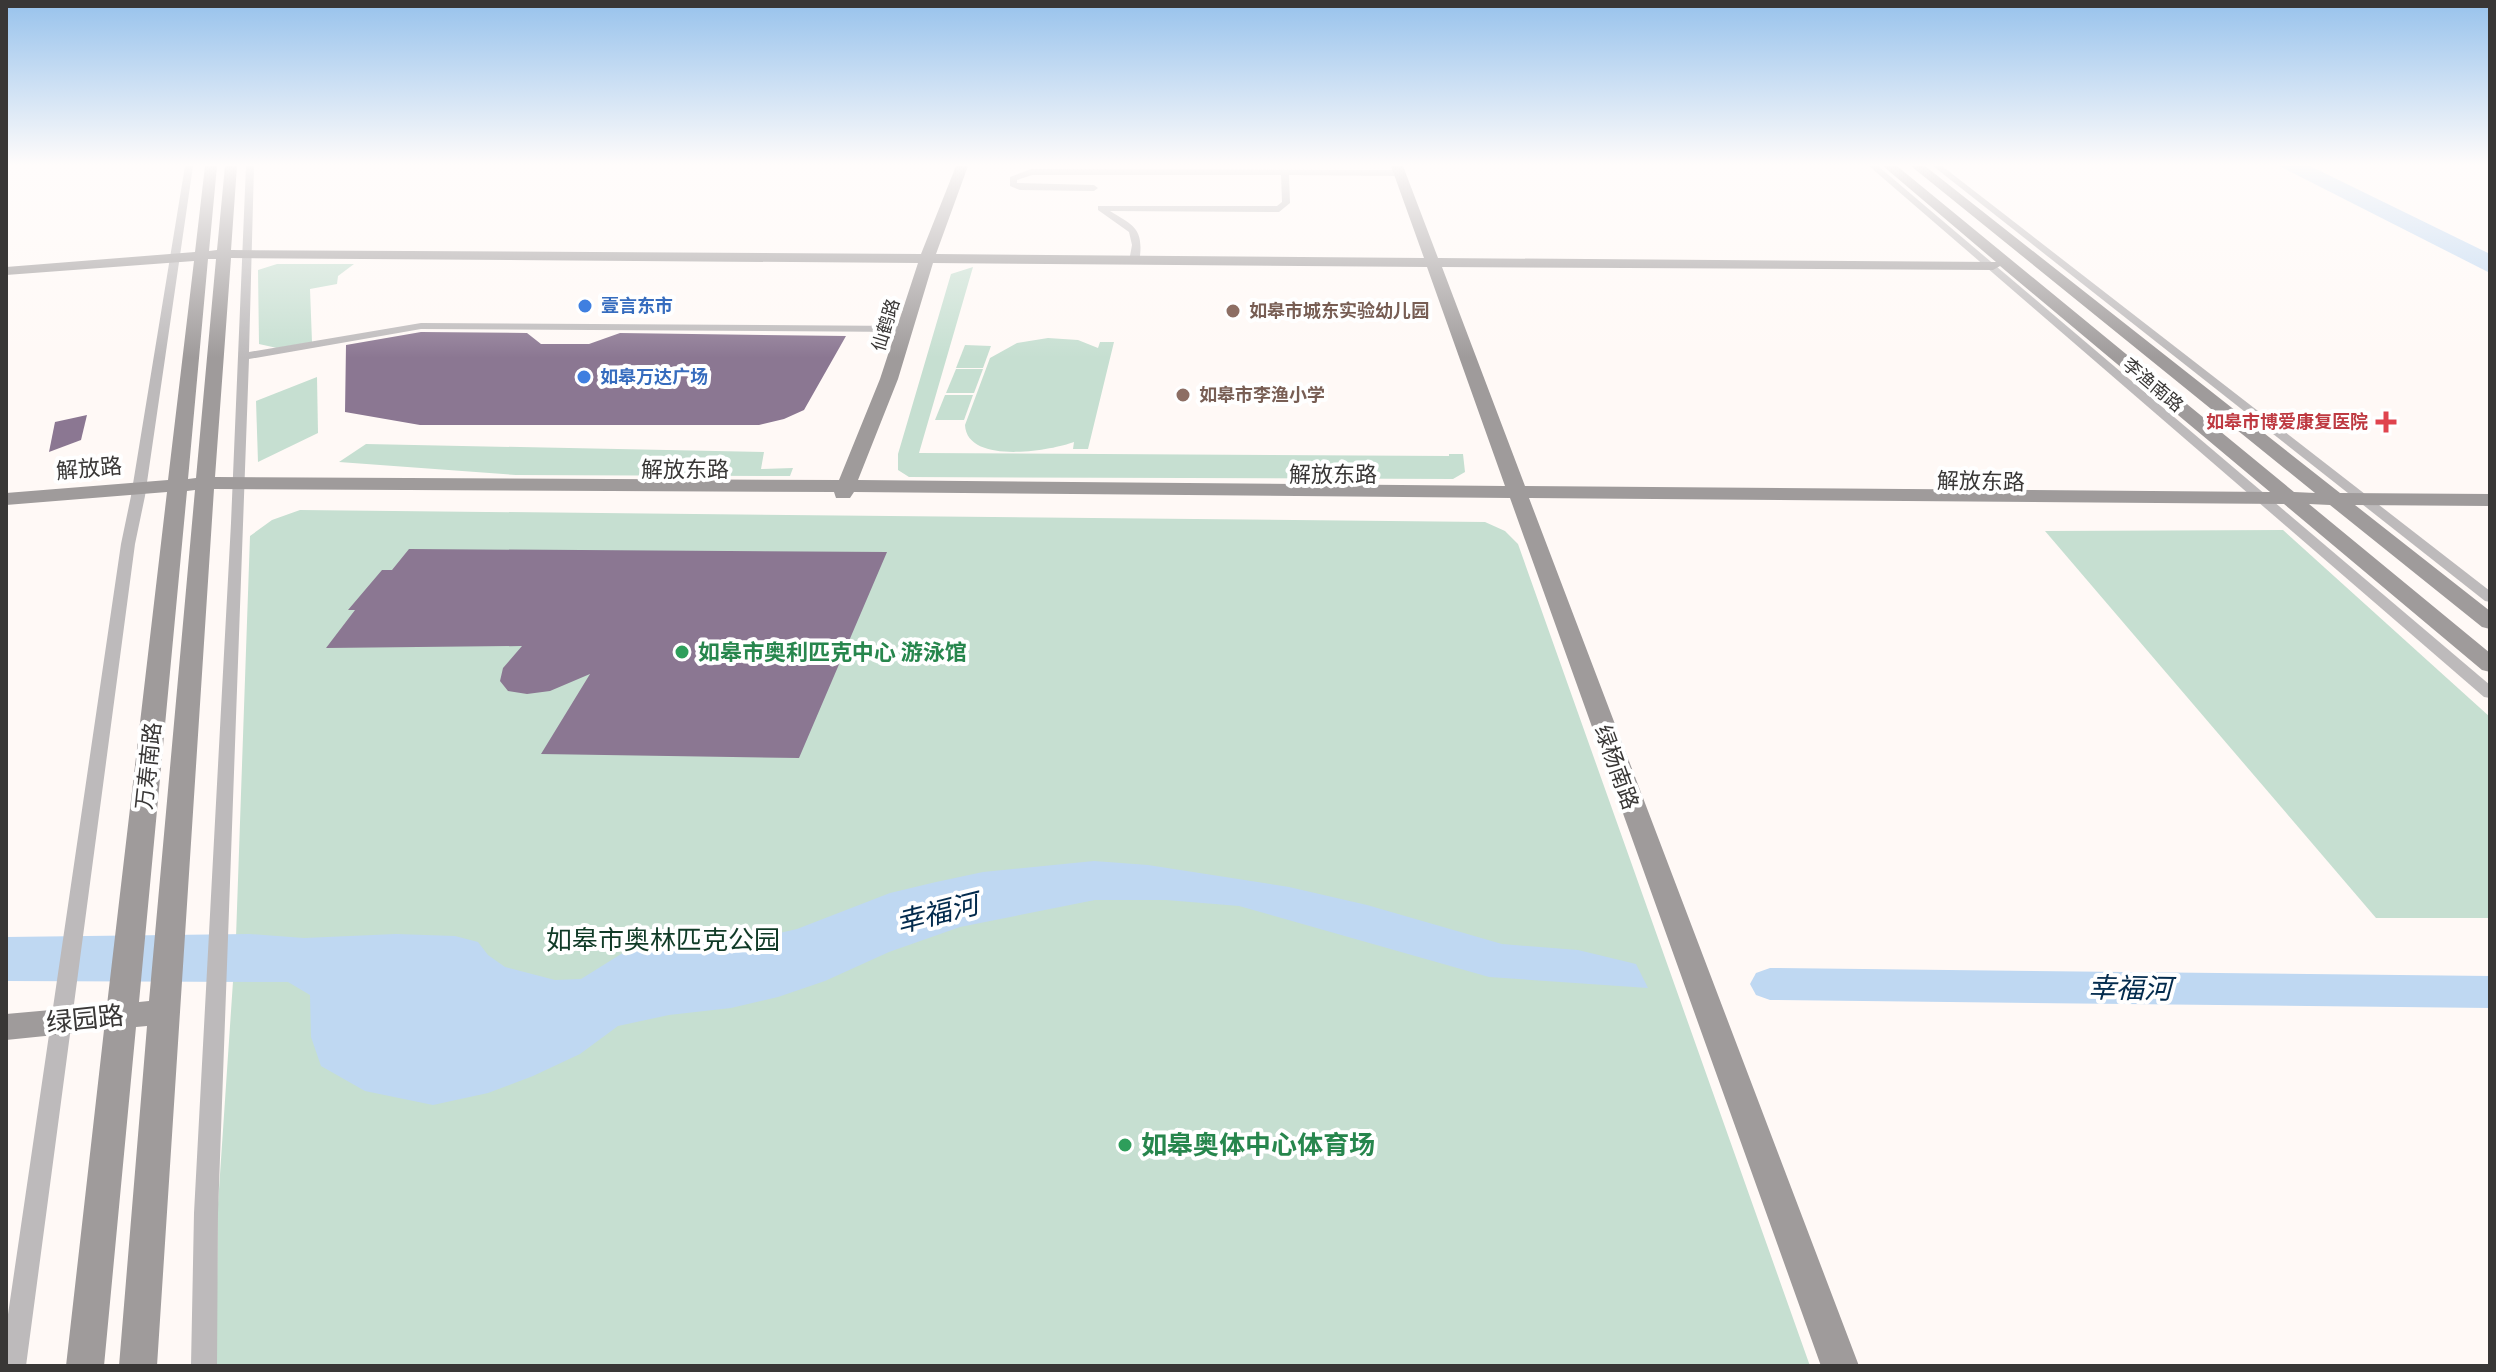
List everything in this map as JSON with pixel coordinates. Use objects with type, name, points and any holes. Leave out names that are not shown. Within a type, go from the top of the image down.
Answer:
[{"type":"street","points":[[13,1366],[66,1021],[79,901],[126,560],[180,230]]},
{"type":"street","name":"万寿南路","points":[[138,1366],[164,1012],[206,230]]},
{"type":"street","name":"万寿南路","points":[[85,1366],[122,1014],[224,230]]},
{"type":"street","points":[[204,1366],[206,1213],[245,356],[248,230]]},
{"type":"street","name":"仙鹤路","points":[[854,491],[915,327],[943,230]]},
{"type":"street","name":"仙鹤路","points":[[854,491],[907,329],[946,230]]},
{"type":"street","points":[[1135,230],[1135,256]]},
{"type":"street","name":"绿杨南路","points":[[1421,230],[1660,885],[1840,1366]]},
{"type":"street","points":[[1950,230],[2281,504],[2490,693]]},
{"type":"street","name":"李渔南路","points":[[1963,230],[2281,504],[2490,665]]},
{"type":"street","name":"李渔南路","points":[[2000,230],[2355,504],[2490,622]]},
{"type":"street","points":[[2016,230],[2355,504],[2490,598]]},
{"type":"street","points":[[6,270],[222,252],[1991,264]]},
{"type":"street","points":[[935,256],[1433,260]]},
{"type":"street","points":[[245,356],[421,326],[907,329]]},
{"type":"street","name":"解放东路","points":[[190,489],[238,486],[1519,495],[2281,504],[2490,500]]},
{"type":"street","name":"解放路","points":[[6,499],[190,489]]},
{"type":"street","name":"解放路","points":[[6,507],[139,492]]},
{"type":"street","name":"解放东路","points":[[2355,504],[2490,510]]},
{"type":"street","name":"绿园路","points":[[6,1027],[164,1012]]},
{"type":"green space","points":[[277,264],[354,264],[338,276],[337,284],[310,289],[312,342],[277,348],[259,344],[258,270]]},
{"type":"green space","points":[[973,267],[919,453],[1463,454],[1465,472],[1453,479],[909,477],[898,470],[898,454],[951,274]]},
{"type":"green space","points":[[1048,338],[1078,340],[1098,348],[1100,342],[1114,342],[1088,449],[1073,449],[1074,442],[1047,449],[1011,452],[980,446],[969,438],[965,425],[990,358],[1017,343]]},
{"type":"green space","points":[[965,345],[991,346],[983,368],[956,368]]},
{"type":"green space","points":[[956,369],[983,369],[974,393],[946,393]]},
{"type":"green space","points":[[317,377],[318,433],[258,462],[256,401]]},
{"type":"green space","points":[[945,395],[973,395],[964,420],[935,420]]},
{"type":"green space","points":[[366,444],[764,452],[761,469],[793,468],[790,476],[516,475],[339,462]]},
{"type":"green space","name":"如皋市奥林匹克公园","points":[[300,510],[1485,522],[1505,531],[1518,544],[1810,1366],[216,1366],[218,1204],[236,937],[250,536],[272,520]]},
{"type":"green space","points":[[2283,530],[2490,717],[2490,918],[2376,918],[2045,531]]},
{"type":"water","points":[[2405,230],[2441,230],[2490,254],[2490,273]]},
{"type":"water","points":[[1094,861],[1148,865],[1289,887],[1367,905],[1502,944],[1578,950],[1636,964],[1648,988],[1489,977],[1239,906],[1166,900],[1095,900],[960,927],[778,997],[731,1008],[669,1015],[618,1026],[580,1054],[533,1076],[488,1093],[433,1105],[365,1091],[321,1066],[311,1037],[310,995],[288,982],[6,981],[6,937],[249,934],[304,938],[396,934],[455,936],[478,942],[488,955],[505,967],[555,980],[581,979],[626,951],[657,938],[753,939],[797,929],[890,893],[936,882],[983,872]]},
{"type":"building","name":"如皋万达广场","points":[[421,332],[527,333],[541,344],[589,344],[620,333],[846,336],[804,410],[759,425],[420,425],[345,412],[346,345]]},
{"type":"building","points":[[87,415],[81,440],[49,452],[55,422]]},
{"type":"building","name":"如皋市奥利匹克中心 游泳馆","points":[[409,549],[887,552],[799,758],[541,754],[590,674],[550,691],[527,694],[508,691],[500,681],[503,668],[522,646],[326,648],[355,610],[348,610],[382,570],[392,570]]},
{"type":"waterway","name":"幸福河","points":[[1770,984],[2490,992]]},
{"type":"place","name":"壹言东市","points":[[585,306]]},
{"type":"place","name":"如皋市城东实验幼儿园","points":[[1233,311]]},
{"type":"place","name":"如皋万达广场","points":[[584,377]]},
{"type":"place","name":"如皋市李渔小学","points":[[1183,395]]},
{"type":"place","name":"如皋市博爱康复医院","points":[[2386,422]]},
{"type":"place","name":"如皋市奥利匹克中心 游泳馆","points":[[682,652]]},
{"type":"place","name":"如皋奥体中心体育场","points":[[1125,1145]]}]
